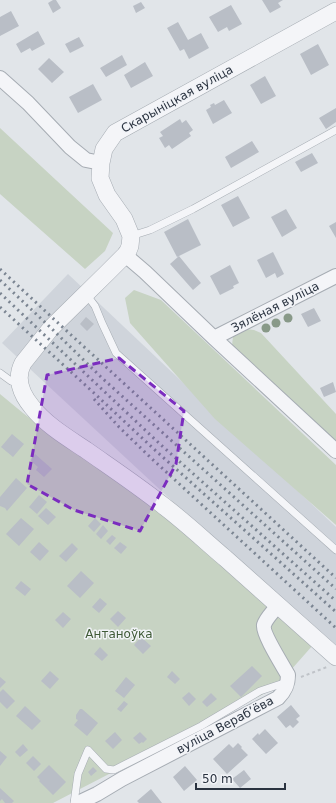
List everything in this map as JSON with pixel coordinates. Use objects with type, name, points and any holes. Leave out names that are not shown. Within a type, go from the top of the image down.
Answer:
[{"type":"street","name":"Скарыніцкая вуліца","points":[[131,236],[124,220],[107,195],[100,178],[104,149],[115,133],[336,11]]},
{"type":"street","points":[[0,78],[28,103],[70,147],[86,160],[101,163]]},
{"type":"street","points":[[131,236],[130,246],[125,256],[52,328],[23,363],[19,375],[19,383],[25,397],[32,408],[42,418],[65,436],[176,515],[278,605],[333,662]]},
{"type":"street","points":[[125,256],[145,272],[336,451]]},
{"type":"street","name":"Зялёная вуліца","points":[[214,338],[336,276]]},
{"type":"street","points":[[278,605],[263,627],[288,675],[288,682]]},
{"type":"street","name":"вуліца Верабʼёва","points":[[78,803],[278,698],[286,688],[288,682]]},
{"type":"lane","points":[[131,236],[150,230],[193,209],[336,130]]},
{"type":"lane","points":[[86,294],[95,306],[116,353],[336,550]]},
{"type":"lane","points":[[0,374],[19,383]]},
{"type":"lane","points":[[74,803],[78,774],[88,750],[106,769],[114,770],[200,726],[260,691],[288,682]]},
{"type":"path","points":[[288,682],[325,667],[333,662]]},
{"type":"highlighted area","points":[[119,358],[184,411],[176,464],[140,531],[74,510],[27,484],[47,375]]},
{"type":"shaded area","points":[[68,274],[336,527],[336,653],[2,343]]},
{"type":"green space","points":[[0,128],[113,233],[105,251],[85,269],[0,194]]},
{"type":"green space","points":[[134,290],[161,300],[336,465],[336,525],[215,419],[130,323],[125,298]]},
{"type":"green space","points":[[245,329],[254,330],[261,333],[336,414],[336,443],[232,346],[233,336]]},
{"type":"green space","name":"Антаноўка","points":[[0,394],[69,448],[164,514],[313,645],[275,688],[53,803],[0,803]]},
{"type":"building","points":[[56,0],[61,8],[53,13],[48,3]]},
{"type":"building","points":[[262,0],[283,0],[278,3],[281,7],[270,13]]},
{"type":"building","points":[[141,2],[145,8],[136,13],[133,6]]},
{"type":"building","points":[[231,5],[242,24],[229,31],[227,27],[218,32],[209,17]]},
{"type":"building","points":[[11,11],[19,26],[0,36],[0,17]]},
{"type":"building","points":[[178,22],[188,40],[201,33],[209,48],[189,59],[184,49],[180,51],[167,28]]},
{"type":"building","points":[[38,31],[45,44],[32,51],[30,48],[21,53],[16,44]]},
{"type":"building","points":[[79,37],[84,46],[70,53],[65,44]]},
{"type":"building","points":[[318,44],[329,65],[311,75],[300,54]]},
{"type":"building","points":[[122,55],[127,65],[106,77],[100,68]]},
{"type":"building","points":[[49,58],[64,72],[52,83],[38,69]]},
{"type":"building","points":[[145,62],[153,76],[131,88],[124,75]]},
{"type":"building","points":[[265,76],[276,96],[261,104],[250,85]]},
{"type":"building","points":[[93,84],[102,100],[78,113],[69,97]]},
{"type":"building","points":[[224,100],[232,113],[213,124],[206,110],[211,107],[210,105],[214,103],[215,105]]},
{"type":"building","points":[[336,108],[336,122],[326,129],[319,118]]},
{"type":"building","points":[[180,119],[182,123],[186,120],[193,130],[189,133],[191,136],[172,149],[169,145],[165,148],[159,138],[163,136],[160,132]]},
{"type":"building","points":[[252,141],[259,152],[231,168],[225,157]]},
{"type":"building","points":[[312,153],[318,163],[301,172],[295,162]]},
{"type":"building","points":[[238,196],[250,218],[233,227],[221,205]]},
{"type":"building","points":[[286,209],[297,228],[282,237],[271,217]]},
{"type":"building","points":[[188,219],[201,245],[177,257],[164,232]]},
{"type":"building","points":[[336,222],[336,238],[329,226]]},
{"type":"building","points":[[273,252],[284,274],[277,278],[275,273],[266,278],[257,260]]},
{"type":"building","points":[[179,256],[201,283],[193,290],[170,264]]},
{"type":"building","points":[[230,265],[239,283],[233,286],[234,288],[220,295],[210,276]]},
{"type":"building","points":[[314,308],[321,321],[308,327],[301,314]]},
{"type":"building","points":[[86,317],[94,324],[87,331],[80,324]]},
{"type":"building","points":[[333,382],[336,392],[324,397],[320,388]]},
{"type":"building","points":[[12,434],[24,444],[13,457],[1,447]]},
{"type":"building","points":[[35,454],[52,469],[44,477],[36,470],[38,467],[30,460]]},
{"type":"building","points":[[16,478],[27,488],[7,511],[5,508],[0,506],[0,497]]},
{"type":"building","points":[[39,495],[47,502],[37,514],[29,507]]},
{"type":"building","points":[[46,508],[56,517],[48,525],[38,516]]},
{"type":"building","points":[[21,518],[34,529],[19,546],[6,534]]},
{"type":"building","points":[[95,518],[101,524],[94,532],[88,526]]},
{"type":"building","points":[[103,525],[108,531],[101,539],[96,534]]},
{"type":"building","points":[[112,535],[116,538],[110,545],[106,541]]},
{"type":"building","points":[[39,542],[49,551],[40,561],[30,552]]},
{"type":"building","points":[[120,542],[127,547],[121,554],[114,548]]},
{"type":"building","points":[[72,543],[78,549],[66,562],[59,556]]},
{"type":"building","points":[[81,571],[94,583],[80,598],[67,586]]},
{"type":"building","points":[[21,581],[31,589],[25,596],[15,588]]},
{"type":"building","points":[[100,598],[107,604],[99,613],[92,607]]},
{"type":"building","points":[[118,611],[126,618],[118,627],[110,619]]},
{"type":"building","points":[[63,612],[71,619],[63,628],[55,620]]},
{"type":"building","points":[[141,637],[151,646],[143,654],[134,645]]},
{"type":"building","points":[[100,647],[108,655],[102,661],[94,654]]},
{"type":"building","points":[[252,666],[262,676],[241,697],[230,686]]},
{"type":"building","points":[[50,671],[59,679],[50,689],[41,681]]},
{"type":"building","points":[[172,671],[180,679],[175,684],[167,677]]},
{"type":"building","points":[[0,677],[6,682],[0,688]]},
{"type":"building","points":[[126,677],[135,685],[124,698],[115,691]]},
{"type":"building","points":[[3,689],[15,701],[7,709],[0,702],[0,692]]},
{"type":"building","points":[[189,692],[196,699],[189,706],[182,698]]},
{"type":"building","points":[[211,693],[217,699],[207,707],[202,702]]},
{"type":"building","points":[[124,701],[128,704],[121,712],[117,709]]},
{"type":"building","points":[[291,705],[300,716],[296,719],[299,722],[293,728],[290,725],[286,728],[277,717]]},
{"type":"building","points":[[25,706],[41,721],[32,730],[16,716]]},
{"type":"building","points":[[80,709],[82,709],[98,723],[87,736],[74,725],[78,720],[76,719],[76,715]]},
{"type":"building","points":[[265,729],[278,743],[266,754],[252,739]]},
{"type":"building","points":[[115,732],[122,740],[113,749],[105,741]]},
{"type":"building","points":[[140,732],[147,739],[143,743],[142,742],[139,744],[133,738]]},
{"type":"building","points":[[238,743],[248,755],[227,774],[213,759],[229,744],[233,748]]},
{"type":"building","points":[[23,744],[28,750],[20,757],[15,752]]},
{"type":"building","points":[[0,751],[7,757],[0,766]]},
{"type":"building","points":[[33,756],[41,764],[34,771],[26,763]]},
{"type":"building","points":[[49,765],[66,782],[53,795],[37,777]]},
{"type":"building","points":[[185,766],[197,780],[184,791],[173,777]]},
{"type":"building","points":[[93,767],[97,771],[91,776],[88,772]]},
{"type":"building","points":[[244,770],[251,779],[240,788],[232,779]]},
{"type":"building","points":[[0,788],[14,801],[12,803],[5,803],[2,799],[0,801]]},
{"type":"building","points":[[151,789],[162,803],[139,803],[137,801]]},
{"type":"railway","points":[[0,269],[336,578]]},
{"type":"railway","points":[[0,280],[102,378],[336,589]]},
{"type":"railway","points":[[0,293],[161,445],[336,601]]},
{"type":"railway","points":[[0,307],[156,451],[336,612]]},
{"type":"railway","points":[[94,399],[119,427],[151,458],[336,628]]}]
